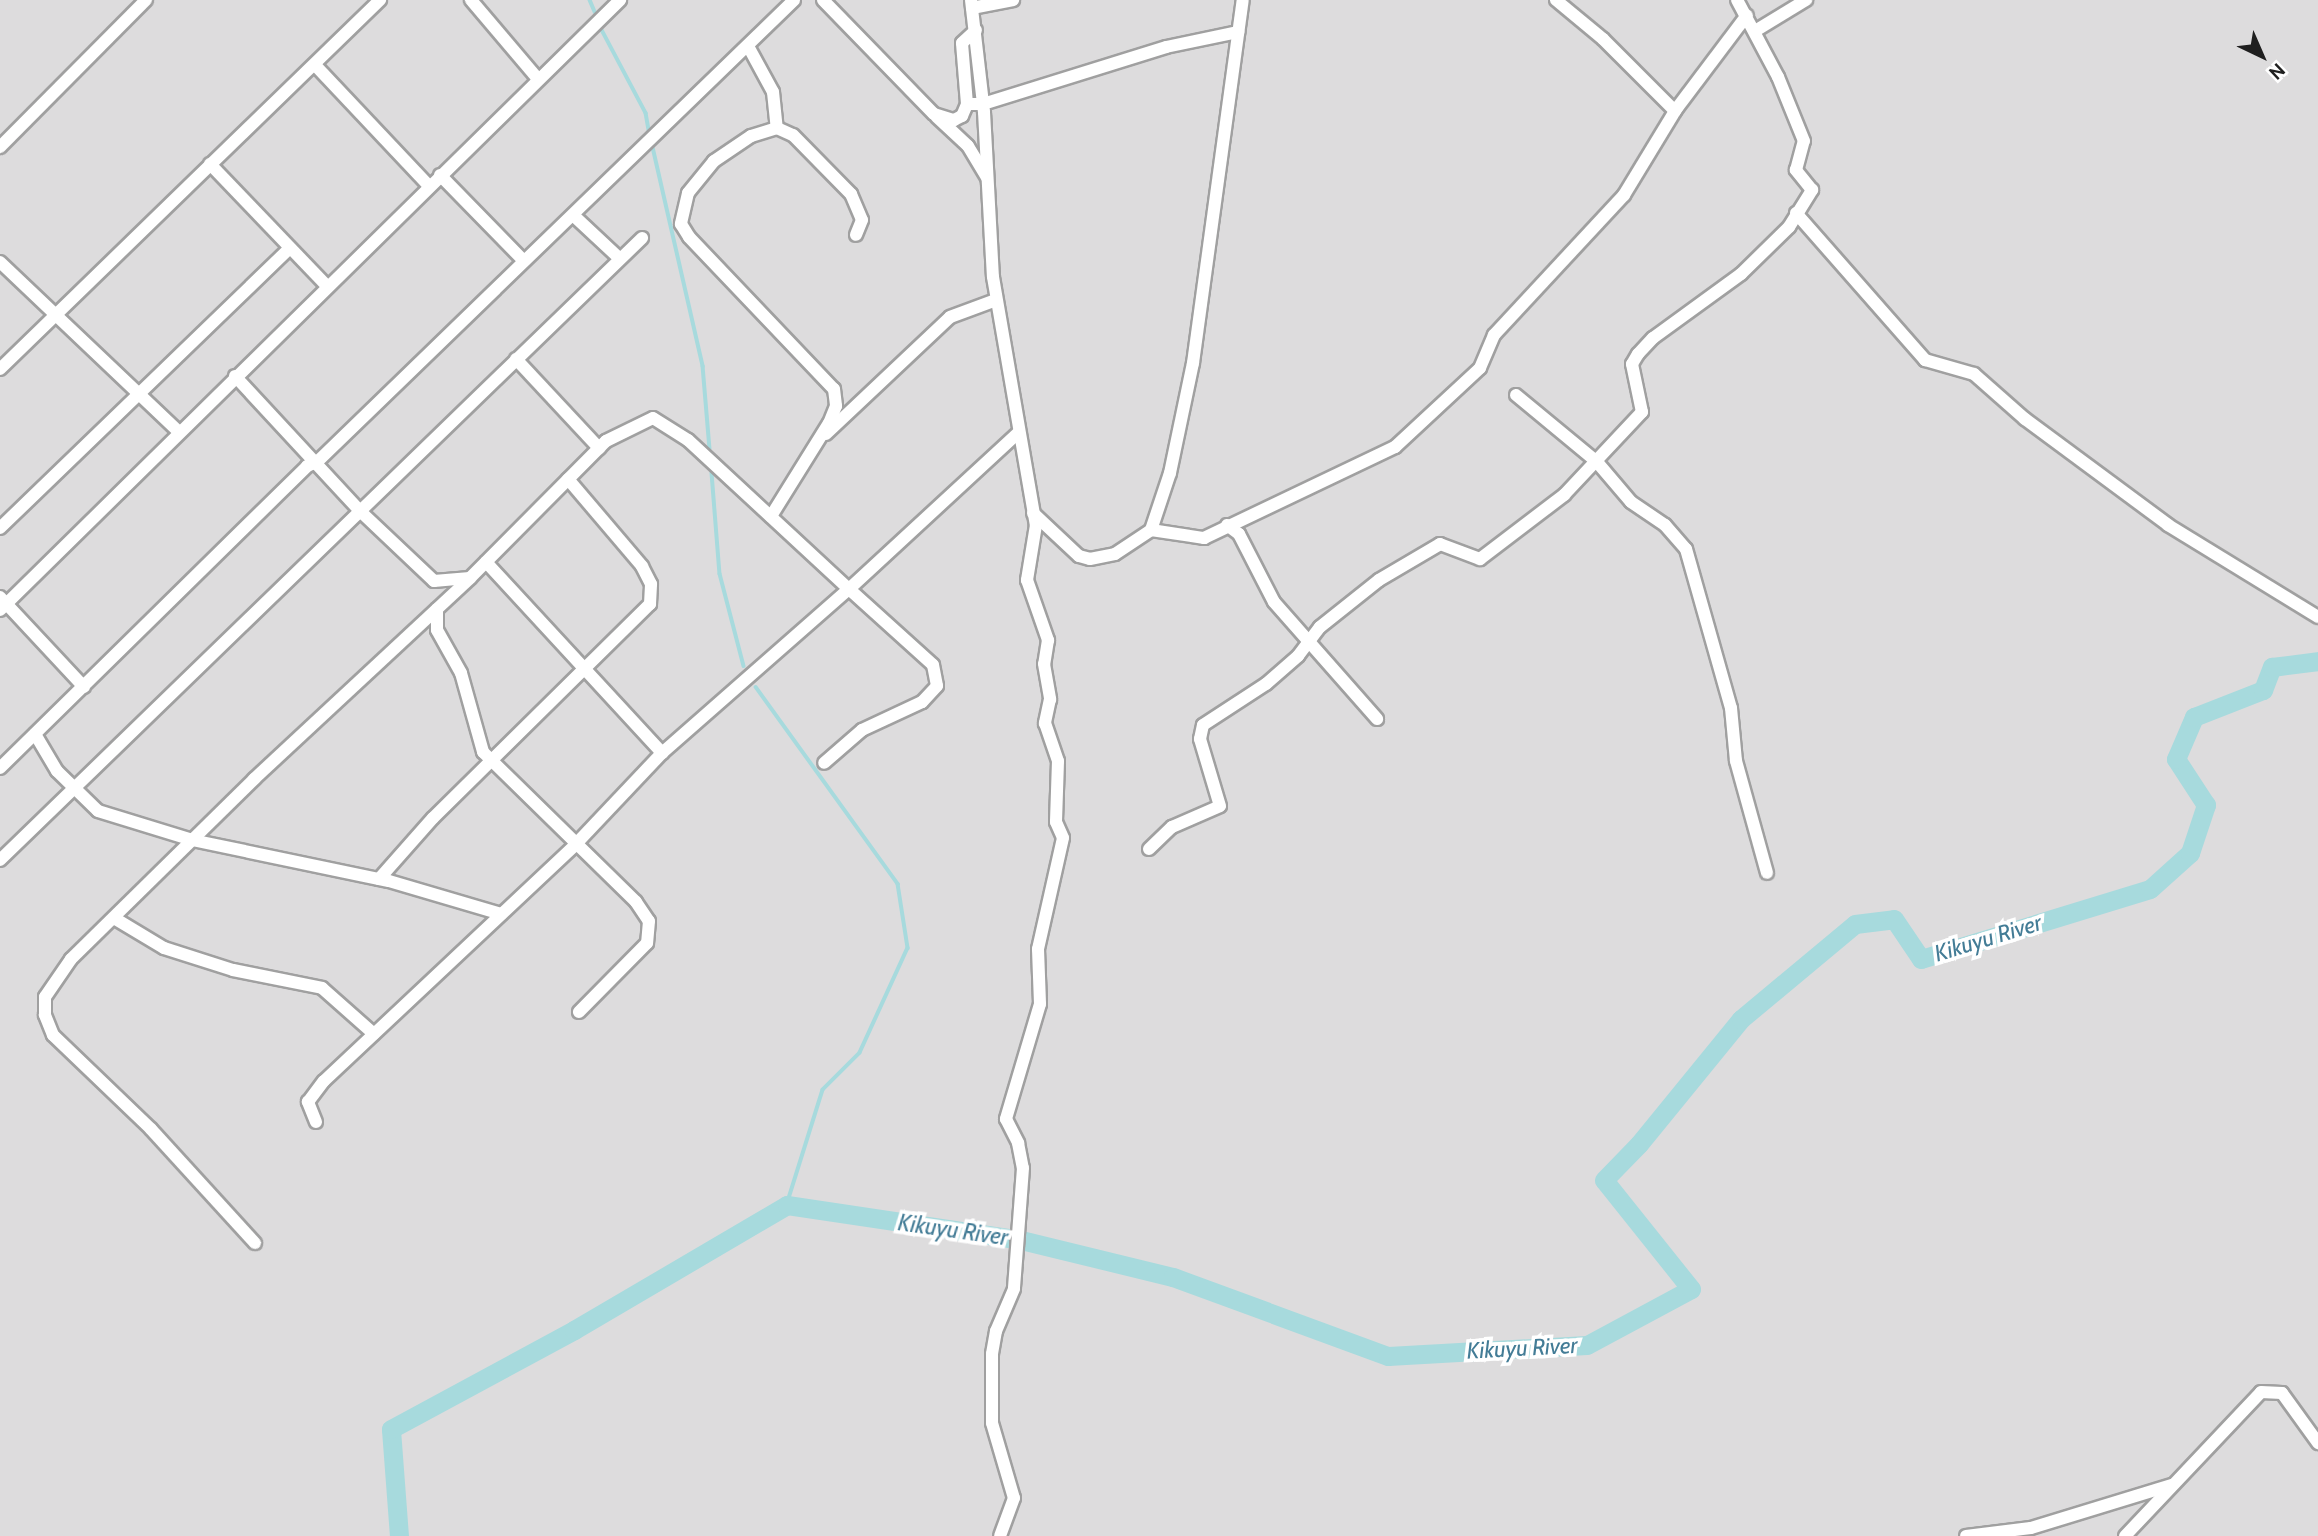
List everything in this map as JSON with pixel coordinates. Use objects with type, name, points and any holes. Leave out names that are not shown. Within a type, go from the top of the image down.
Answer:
[{"type":"street","points":[[0,369],[380,0]]},
{"type":"street","points":[[471,0],[538,79]]},
{"type":"street","points":[[84,687],[2,603],[620,0]]},
{"type":"street","points":[[0,768],[307,466],[317,462],[794,0]]},
{"type":"street","points":[[824,0],[968,146],[988,179]]},
{"type":"street","points":[[1000,1536],[1014,1498],[992,1423],[992,1354],[996,1331],[1014,1289],[1023,1168],[1018,1143],[1006,1119],[1040,1004],[1038,949],[1063,838],[1056,822],[1058,761],[1045,723],[1050,699],[1044,664],[1048,640],[1027,580],[1035,535],[1033,513],[1017,434],[996,300],[983,104],[972,4],[1013,0]]},
{"type":"street","points":[[1033,513],[1079,556],[1090,559],[1115,555],[1151,530],[1170,473],[1193,363],[1242,0]]},
{"type":"street","points":[[1556,0],[1604,39],[1675,111]]},
{"type":"street","points":[[1149,849],[1172,827],[1220,806],[1200,739],[1203,725],[1266,684],[1298,656],[1305,642],[1378,580],[1440,544],[1480,559],[1564,495],[1642,412],[1632,364],[1638,354],[1653,338],[1741,274],[1779,239],[1812,190],[1796,170],[1804,141],[1755,31],[1737,0]]},
{"type":"street","points":[[1755,31],[1806,0]]},
{"type":"street","points":[[0,147],[140,2]]},
{"type":"street","points":[[1151,530],[1192,539],[1395,447],[1459,391],[1480,368],[1494,335],[1624,195],[1675,111],[1747,15]]},
{"type":"street","points":[[934,114],[954,120],[962,116],[967,104],[962,43],[976,30]]},
{"type":"street","points":[[967,104],[983,104],[1166,47],[1238,33]]},
{"type":"street","points":[[748,46],[774,92],[777,128]]},
{"type":"street","points":[[315,65],[429,186]]},
{"type":"street","points":[[771,516],[836,406],[834,388],[689,237],[681,224],[688,193],[701,174],[734,145],[777,128],[793,135],[851,194],[862,220],[856,235]]},
{"type":"street","points":[[210,164],[327,286]]},
{"type":"street","points":[[440,175],[524,261]]},
{"type":"street","points":[[1796,214],[1925,360],[1974,374],[2025,419],[2168,525],[2318,617]]},
{"type":"street","points":[[573,215],[620,259]]},
{"type":"street","points":[[0,860],[642,238]]},
{"type":"street","points":[[0,528],[290,248]]},
{"type":"street","points":[[0,262],[179,432]]},
{"type":"street","points":[[817,442],[950,317],[996,300]]},
{"type":"street","points":[[516,359],[599,448]]},
{"type":"street","points":[[235,376],[360,511],[434,581],[470,578]]},
{"type":"street","points":[[1516,395],[1597,462],[1631,502],[1665,525],[1686,549],[1731,708],[1736,761],[1767,873]]},
{"type":"street","points":[[255,1243],[151,1129],[54,1035],[45,1015],[45,996],[54,978],[192,840],[470,578],[599,448],[625,428],[653,418],[688,440],[933,665],[937,686],[922,702],[862,730],[824,763]]},
{"type":"street","points":[[316,1122],[308,1101],[374,1034],[574,846],[662,753],[849,589],[1017,434]]},
{"type":"street","points":[[379,879],[433,818],[640,618],[653,595],[642,566],[568,479]]},
{"type":"street","points":[[1227,525],[1239,534],[1274,602],[1305,642],[1377,719]]},
{"type":"street","points":[[486,562],[514,588],[585,671],[662,753]]},
{"type":"street","points":[[437,609],[437,630],[464,683],[475,736],[492,762],[574,846],[636,902],[649,921],[647,943],[579,1012]]},
{"type":"street","points":[[35,734],[73,789],[98,811],[192,840],[379,879],[501,914]]},
{"type":"street","points":[[114,918],[164,948],[233,970],[322,988],[374,1034]]},
{"type":"street","points":[[2125,1536],[2261,1392],[2282,1392],[2318,1443]]},
{"type":"street","points":[[1966,1536],[2031,1528],[2174,1484]]},
{"type":"shaded area","points":[[0,0],[2318,0],[2318,1536],[0,1536]]},
{"type":"waterway","points":[[590,0],[595,12]]},
{"type":"waterway","points":[[602,30],[646,113],[650,135]]},
{"type":"waterway","points":[[652,143],[703,366],[710,449]]},
{"type":"waterway","points":[[712,473],[720,574],[744,666]]},
{"type":"waterway","name":"Kikuyu River","points":[[399,1536],[391,1429],[574,1330],[787,1205],[1021,1240],[1173,1277],[1388,1356],[1587,1345],[1691,1289],[1604,1180],[1639,1144],[1741,1019],[1855,924],[1894,919],[1921,959],[2150,889],[2190,853],[2206,805],[2176,759],[2194,717],[2263,690],[2272,667],[2318,661]]},
{"type":"waterway","points":[[756,687],[898,884],[908,948],[860,1053],[823,1090],[787,1205]]}]
